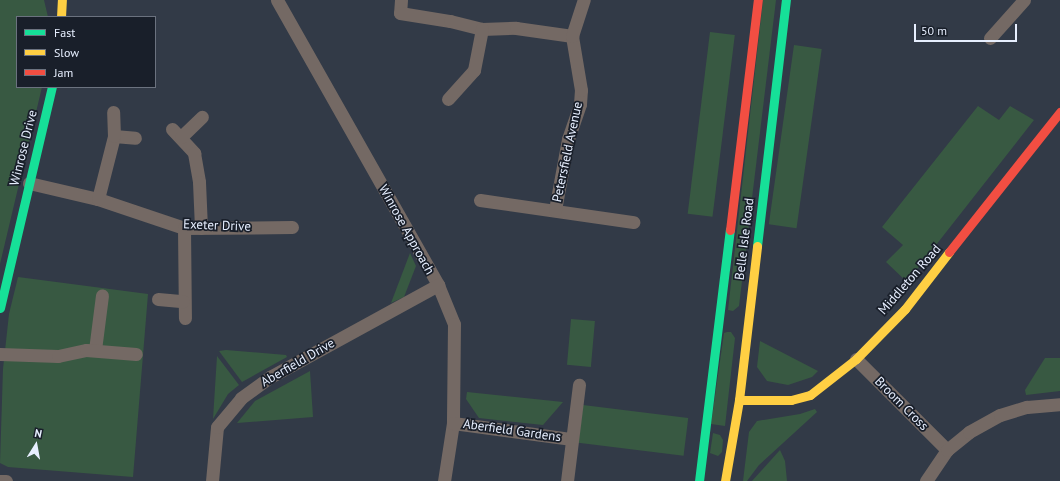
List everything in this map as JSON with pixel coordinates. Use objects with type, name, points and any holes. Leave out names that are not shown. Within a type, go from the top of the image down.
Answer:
[{"type":"street","points":[[61,16],[62,0]]},
{"type":"street","name":"Winrose Approach","points":[[276,0],[438,285],[454,324],[453,423],[444,481]]},
{"type":"street","points":[[402,0],[400,13],[450,21],[482,29],[516,28],[572,36]]},
{"type":"street","name":"Petersfield Avenue","points":[[555,210],[568,139],[580,104],[581,90],[572,36],[584,0]]},
{"type":"street","name":"Belle Isle Road","points":[[699,481],[758,0]]},
{"type":"street","name":"Belle Isle Road","points":[[726,477],[739,400],[740,323],[786,0]]},
{"type":"street","points":[[990,38],[1024,0]]},
{"type":"street","points":[[448,99],[474,70],[482,29]]},
{"type":"street","name":"Winrose Drive","points":[[0,308],[52,88]]},
{"type":"street","points":[[98,199],[114,136],[113,112]]},
{"type":"street","name":"Middleton Road","points":[[739,400],[791,400],[810,395],[856,359],[905,309],[1060,112]]},
{"type":"street","points":[[201,228],[200,182],[194,153],[176,133],[202,117]]},
{"type":"street","points":[[114,136],[135,138]]},
{"type":"street","name":"Exeter Drive","points":[[29,183],[98,199],[184,228],[292,227]]},
{"type":"street","name":"Petersfield Avenue","points":[[480,200],[633,222]]},
{"type":"street","points":[[184,228],[183,301],[185,318]]},
{"type":"street","name":"Aberfield Drive","points":[[212,481],[216,427],[241,398],[270,377],[438,285]]},
{"type":"street","points":[[94,350],[102,295]]},
{"type":"street","points":[[158,299],[183,301]]},
{"type":"street","points":[[718,320],[740,323]]},
{"type":"street","points":[[0,354],[58,356],[86,350],[136,354]]},
{"type":"street","name":"Broom Cross","points":[[856,359],[947,450]]},
{"type":"street","name":"Aberfield Gardens","points":[[567,481],[579,385]]},
{"type":"street","points":[[926,481],[947,450],[969,432],[1000,415],[1027,407],[1060,404]]},
{"type":"street","name":"Aberfield Gardens","points":[[453,423],[572,439]]},
{"type":"street","points":[[701,470],[726,477]]},
{"type":"street","points":[[0,480],[6,481]]},
{"type":"green space","points":[[0,0],[44,0],[48,16],[16,16],[16,88],[42,88],[0,264]]},
{"type":"green space","points":[[763,0],[776,0],[739,306],[733,311],[728,310]]},
{"type":"green space","points":[[710,32],[735,35],[713,217],[688,214]]},
{"type":"green space","points":[[794,45],[822,49],[797,228],[769,224]]},
{"type":"green space","points":[[978,106],[999,120],[1010,106],[1034,120],[907,282],[886,262],[903,245],[882,227]]},
{"type":"green space","points":[[410,253],[416,266],[404,297],[391,303]]},
{"type":"green space","points":[[18,277],[148,294],[133,477],[8,467],[0,463],[3,369],[9,314]]},
{"type":"green space","points":[[571,319],[595,321],[591,367],[567,365]]},
{"type":"green space","points":[[731,332],[735,338],[725,426],[711,424],[724,333]]},
{"type":"green space","points":[[760,341],[818,371],[812,377],[788,385],[767,381],[757,367]]},
{"type":"green space","points":[[226,350],[286,355],[287,357],[242,382],[219,351]]},
{"type":"green space","points":[[217,356],[239,385],[228,394],[213,419]]},
{"type":"green space","points":[[1045,358],[1060,358],[1060,391],[1026,395],[1025,390]]},
{"type":"green space","points":[[310,371],[313,417],[237,423],[255,401]]},
{"type":"green space","points":[[467,392],[563,402],[543,425],[479,418],[466,399]]},
{"type":"green space","points":[[583,405],[688,418],[684,456],[578,443]]},
{"type":"green space","points":[[815,409],[817,412],[759,465],[747,481],[743,481],[749,432],[757,421],[800,414]]},
{"type":"green space","points":[[713,433],[720,435],[723,440],[722,452],[718,456],[710,453]]},
{"type":"green space","points":[[780,450],[785,461],[787,481],[752,481]]},
{"type":"traffic: fast","points":[[757,246],[786,0]]},
{"type":"traffic: fast","points":[[0,308],[52,88]]},
{"type":"traffic: fast","points":[[699,481],[730,230]]},
{"type":"traffic: slow","points":[[61,16],[62,0]]},
{"type":"traffic: slow","points":[[725,481],[739,400],[757,246]]},
{"type":"traffic: slow","points":[[739,400],[791,400],[810,395],[856,359],[905,309],[949,252]]},
{"type":"traffic: jam","points":[[730,230],[758,0]]},
{"type":"traffic: jam","points":[[949,252],[1060,112]]}]
